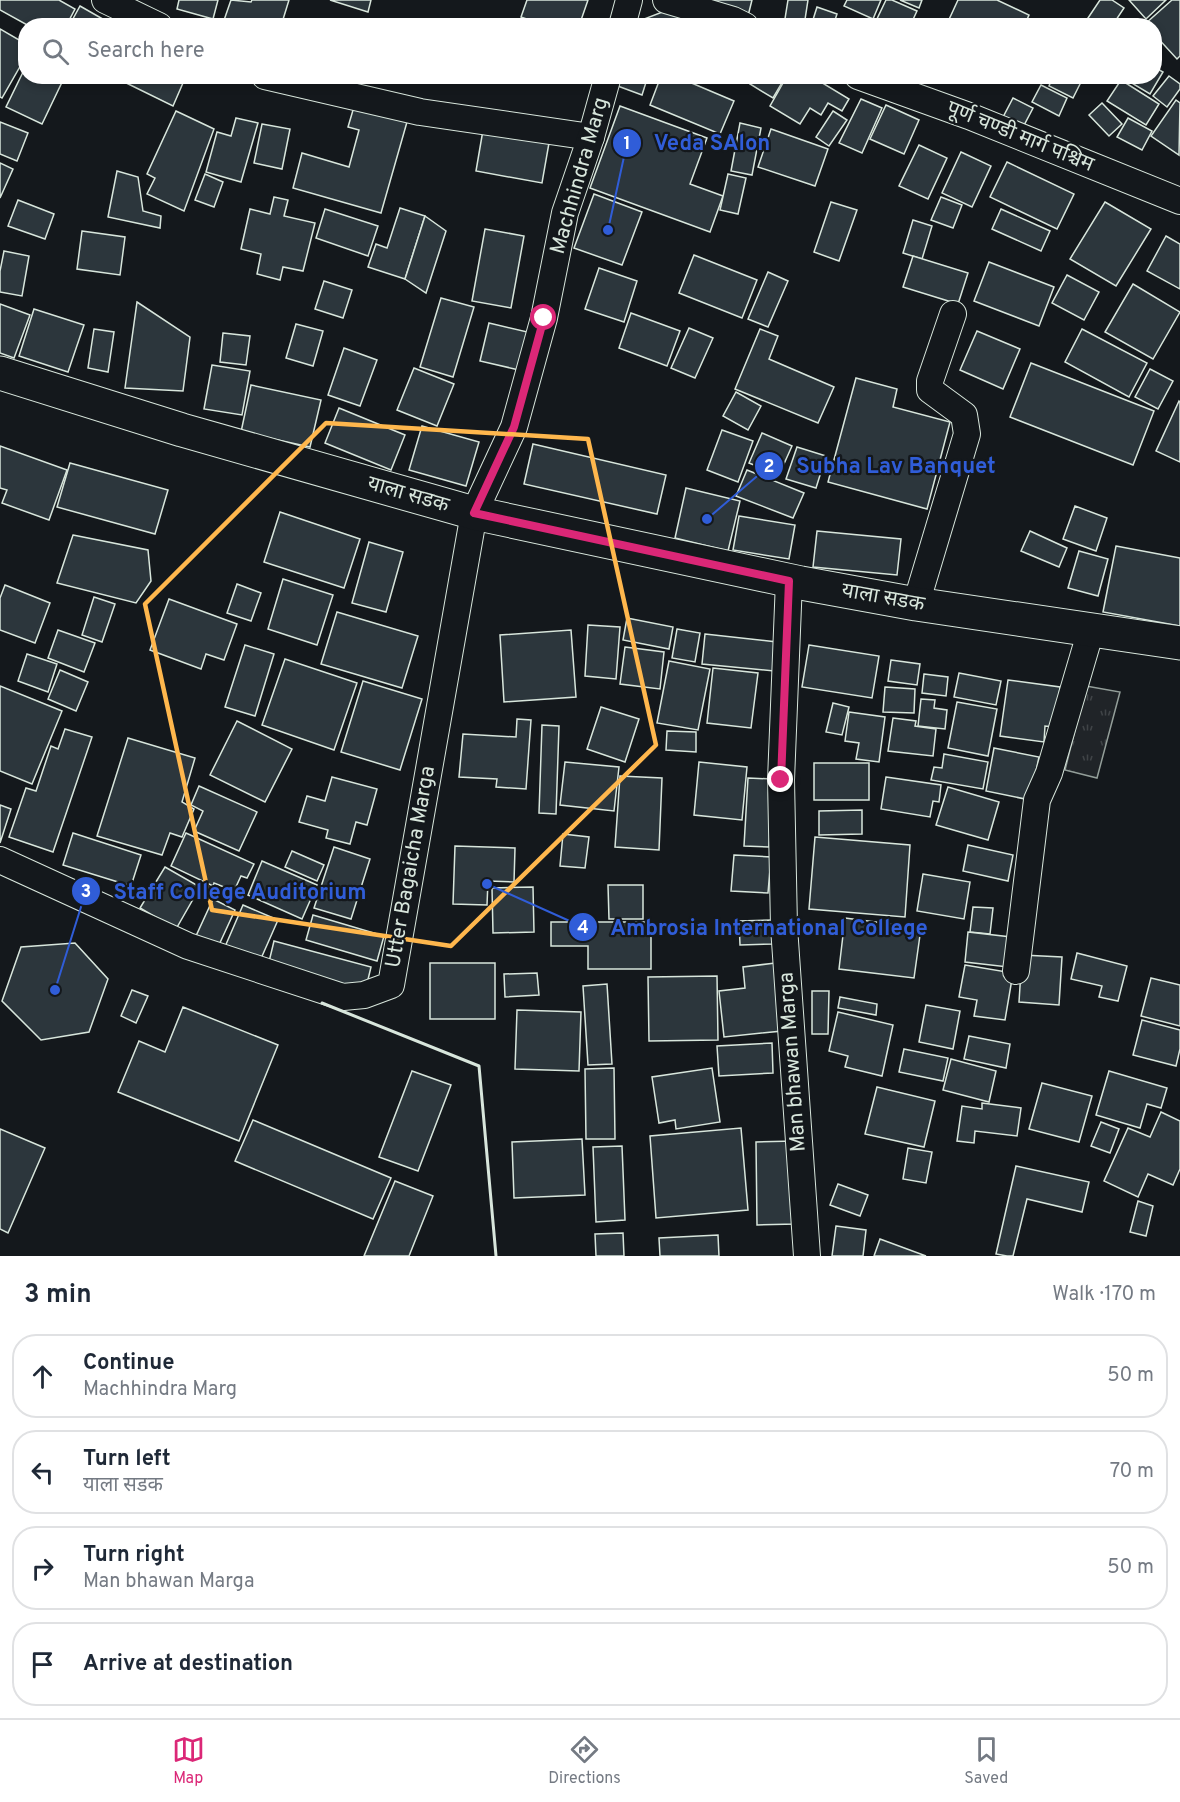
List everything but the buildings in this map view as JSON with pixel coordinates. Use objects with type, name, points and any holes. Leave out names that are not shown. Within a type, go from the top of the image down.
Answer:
[{"type":"main road","name":"याला सडक","points":[[0,373],[182,430],[474,513],[789,581],[916,604],[1180,643]]},
{"type":"street","points":[[105,0],[142,18]]},
{"type":"street","points":[[624,18],[629,0]]},
{"type":"street","points":[[666,0],[727,18]]},
{"type":"street","points":[[299,84],[420,112],[591,137]]},
{"type":"street","name":"Machhindra Marg","points":[[474,513],[514,427],[544,318],[565,213],[591,137],[606,84]]},
{"type":"street","name":"पूर्ण चण्डी मार्ग पश्चिम","points":[[880,84],[969,116],[1180,201]]},
{"type":"street","points":[[916,604],[967,434],[964,415],[930,390],[930,381],[953,314]]},
{"type":"street","name":"Utter Bagaicha Marga","points":[[0,860],[188,946],[343,997],[364,995],[391,985],[474,513]]},
{"type":"street","name":"Man bhawan Marga","points":[[789,581],[781,780],[784,927],[807,1256]]},
{"type":"street","points":[[1016,971],[1037,800],[1049,773],[1091,630]]},
{"type":"highlighted area","points":[[326,423],[588,439],[656,745],[451,946],[212,910],[145,604]]},
{"type":"green space","points":[[1086,686],[1120,692],[1097,778],[1065,770]]},
{"type":"wall","points":[[322,1003],[479,1066],[496,1256]]},
{"type":"place","name":"Veda SAlon","points":[[608,230]]},
{"type":"place","name":"Subha Lav Banquet","points":[[707,519]]},
{"type":"place","name":"Ambrosia International College","points":[[487,884]]},
{"type":"place","name":"Staff College Auditorium","points":[[55,990]]},
{"type":"route","points":[[544,318],[514,427],[474,513],[789,581],[781,780]]}]
